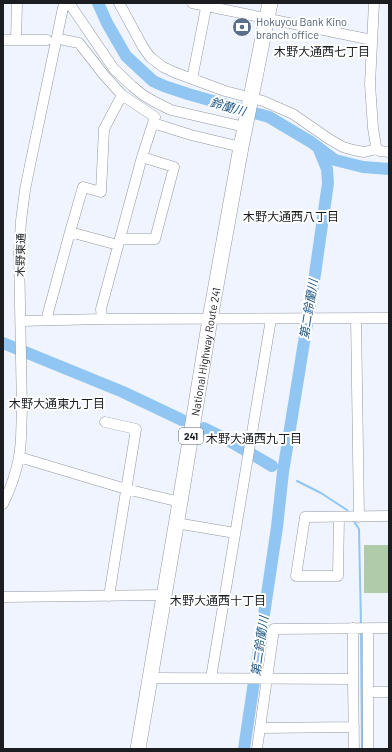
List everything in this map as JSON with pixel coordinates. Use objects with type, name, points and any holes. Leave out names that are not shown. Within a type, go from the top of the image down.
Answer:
[{"type":"highway","name":"National Highway Route 241","points":[[138,749],[210,319],[241,147],[270,3]]},
{"type":"street","points":[[16,40],[17,3]]},
{"type":"street","name":"木野東通","points":[[3,504],[10,490],[19,457],[21,433],[22,410],[19,252],[21,221],[25,190],[64,3]]},
{"type":"street","points":[[69,3],[114,69],[143,95],[172,110],[246,125]]},
{"type":"street","points":[[119,3],[143,47],[150,57],[163,67],[250,100],[263,101],[293,114],[343,147],[364,152],[377,149],[380,151],[389,152]]},
{"type":"street","points":[[192,3],[206,4],[267,19],[372,40]]},
{"type":"street","points":[[374,3],[370,84],[373,128],[377,149]]},
{"type":"street","points":[[192,79],[206,4]]},
{"type":"street","points":[[3,40],[47,40]]},
{"type":"street","points":[[64,40],[78,43],[122,95],[155,117],[142,157],[101,309],[102,319]]},
{"type":"street","points":[[48,320],[48,313],[83,187],[101,192],[104,129],[122,95]]},
{"type":"street","points":[[153,123],[191,135],[241,147]]},
{"type":"street","points":[[70,232],[119,242],[155,239],[174,167],[142,157]]},
{"type":"street","points":[[356,318],[359,517]]},
{"type":"street","points":[[21,321],[102,319],[389,318]]},
{"type":"street","points":[[211,678],[271,319]]},
{"type":"street","points":[[105,422],[136,429],[110,596]]},
{"type":"street","points":[[19,457],[126,489],[180,502]]},
{"type":"street","points":[[339,517],[338,576],[296,576],[305,517],[389,516]]},
{"type":"street","points":[[176,523],[235,533]]},
{"type":"street","points":[[3,597],[164,595]]},
{"type":"street","points":[[353,628],[354,749]]},
{"type":"street","points":[[257,749],[260,728],[263,678],[274,629],[389,628]]},
{"type":"street","points":[[368,629],[368,749]]},
{"type":"street","points":[[150,678],[353,678]]},
{"type":"street","points":[[368,692],[389,692]]},
{"type":"street","points":[[260,728],[354,727]]},
{"type":"green space","points":[[364,545],[388,545],[389,593],[364,593]]},
{"type":"waterway","name":"鈴蘭川","points":[[98,3],[107,23],[126,56],[153,81],[188,94],[269,117],[311,142],[335,160],[363,167],[389,169]]},
{"type":"waterway","name":"第二鈴蘭川","points":[[244,749],[277,527],[283,472],[328,183],[327,169],[318,147]]},
{"type":"waterway","name":"第二鈴蘭川","points":[[3,343],[123,392],[182,420]]},
{"type":"waterway","name":"第二鈴蘭川","points":[[204,428],[228,440],[272,466]]},
{"type":"waterway","points":[[297,481],[321,493],[347,510],[349,513]]},
{"type":"waterway","points":[[353,520],[359,529],[361,626]]},
{"type":"waterway","points":[[361,632],[362,749]]},
{"type":"place","name":"Hokuyou Bank Kino branch office","points":[[242,27]]},
{"type":"district","name":"木野大通西七丁目","points":[[322,51]]},
{"type":"district","name":"木野大通西八丁目","points":[[291,216]]},
{"type":"district","name":"木野大通東九丁目","points":[[57,403]]},
{"type":"district","name":"木野大通西九丁目","points":[[254,438]]},
{"type":"district","name":"木野大通西十丁目","points":[[218,600]]}]
